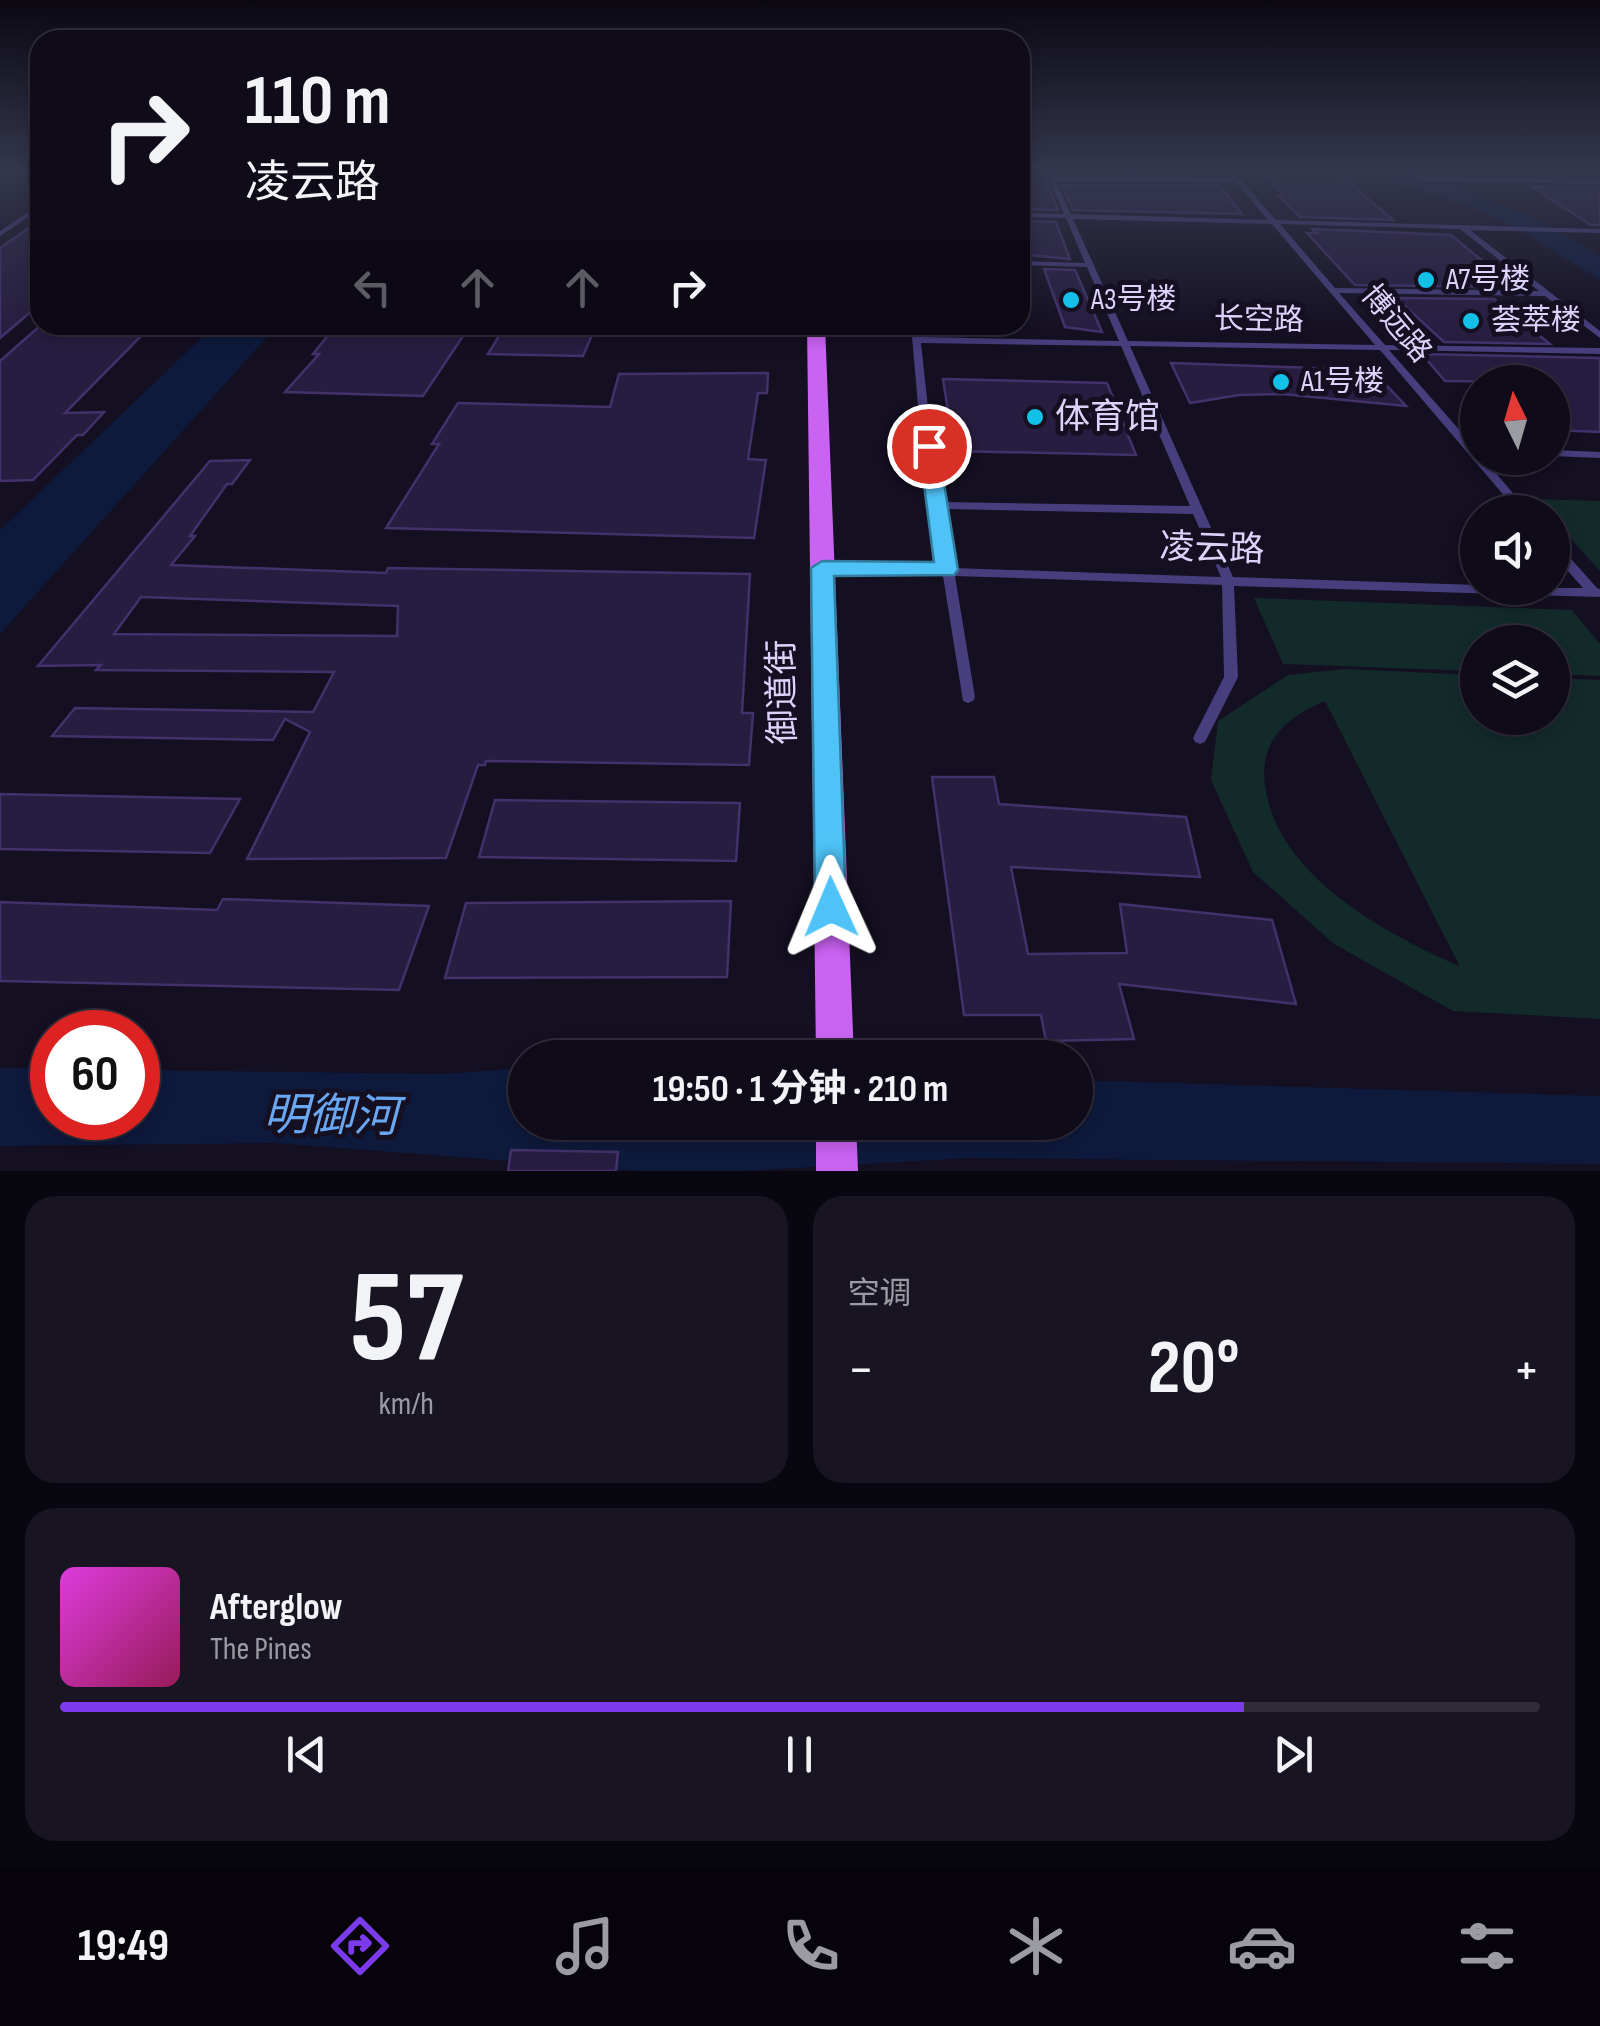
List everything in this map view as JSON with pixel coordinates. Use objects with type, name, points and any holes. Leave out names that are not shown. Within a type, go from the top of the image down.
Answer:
[{"type":"main road","name":"御道街","points":[[816,335],[834,1040]]},
{"type":"main road","points":[[837,1140],[838,1171]]},
{"type":"lane","points":[[1070,225],[1228,579],[1231,677],[1200,738]]},
{"type":"lane","name":"博远路","points":[[1276,225],[1460,434]]},
{"type":"lane","points":[[1357,225],[1600,230]]},
{"type":"lane","points":[[1463,228],[1600,336]]},
{"type":"lane","points":[[1030,263],[1090,264]]},
{"type":"lane","points":[[1335,290],[1548,294]]},
{"type":"lane","points":[[915,335],[946,570],[968,697]]},
{"type":"lane","name":"长空路","points":[[916,340],[1600,351]]},
{"type":"lane","points":[[1570,454],[1600,455]]},
{"type":"lane","name":"博远路","points":[[1494,475],[1510,495]]},
{"type":"lane","points":[[939,505],[1197,510]]},
{"type":"lane","points":[[1570,564],[1597,593]]},
{"type":"lane","name":"凌云路","points":[[822,568],[1597,593]]},
{"type":"green space","points":[[1570,500],[1600,501],[1600,571],[1570,538]]},
{"type":"green space","points":[[1254,598],[1572,610],[1600,644],[1600,676],[1570,675],[1570,625],[1460,625],[1460,670],[1283,664]]},
{"type":"green space","points":[[1345,669],[1460,674],[1460,735],[1570,735],[1570,679],[1600,680],[1600,1019],[1453,1011],[1334,944],[1253,872],[1211,780],[1218,721],[1288,675]],"holes":[[[1325,701],[1459,966],[1368,918],[1311,873],[1289,847],[1273,817],[1264,769],[1266,755],[1278,732],[1299,715]]]},
{"type":"water","points":[[1524,225],[1546,225],[1600,256],[1600,267]]},
{"type":"water","points":[[205,335],[269,335],[0,634],[0,530]]},
{"type":"water","name":"明御河","points":[[0,1068],[30,1068],[30,1140],[160,1140],[160,1070],[444,1074],[508,1069],[508,1140],[1093,1140],[1093,1081],[1600,1096],[1600,1164],[969,1158],[744,1171],[640,1171],[274,1143],[0,1146]]},
{"type":"building","points":[[1030,225],[1057,225],[1070,259],[1030,255]]},
{"type":"building","points":[[30,227],[30,312],[0,338],[0,248]]},
{"type":"building","points":[[1312,229],[1451,235],[1514,287],[1355,285],[1307,233],[1317,233]]},
{"type":"building","points":[[1044,269],[1075,270],[1102,332],[1065,327]]},
{"type":"building","points":[[1396,298],[1494,299],[1550,344],[1444,342]]},
{"type":"building","points":[[30,335],[142,335],[65,413],[104,412],[33,480],[0,481],[0,361]]},
{"type":"building","points":[[328,335],[464,335],[423,396],[285,392],[319,354],[313,354]]},
{"type":"building","points":[[500,335],[592,335],[583,356],[488,354]]},
{"type":"building","points":[[1422,354],[1600,358],[1600,432],[1570,431],[1570,365],[1460,365],[1460,381],[1445,381]]},
{"type":"building","name":"A1号楼","points":[[1171,363],[1372,370],[1406,406],[1282,394],[1239,395],[1190,403]]},
{"type":"building","points":[[768,373],[767,393],[758,393],[748,459],[766,460],[754,538],[386,528],[439,444],[432,444],[458,403],[610,407],[619,374]]},
{"type":"building","name":"体育馆","points":[[943,379],[1107,383],[1136,455],[954,451]]},
{"type":"building","points":[[250,460],[232,484],[227,484],[190,536],[195,536],[171,565],[386,573],[388,568],[750,574],[742,713],[753,713],[749,765],[486,761],[485,765],[478,765],[446,858],[247,859],[310,732],[285,719],[273,740],[52,736],[75,708],[313,712],[334,672],[38,666],[210,461]],"holes":[[[141,597],[398,606],[397,636],[114,634]]]},
{"type":"building","points":[[932,777],[994,777],[999,804],[1186,817],[1200,877],[1011,867],[1028,954],[1127,953],[1120,904],[1272,920],[1296,1004],[1119,984],[1134,1039],[1046,1040],[1041,1015],[964,1015]]},
{"type":"building","points":[[0,794],[240,799],[210,853],[0,849]]},
{"type":"building","points":[[495,800],[740,803],[736,861],[479,857]]},
{"type":"building","points":[[223,899],[429,906],[399,990],[0,981],[0,902],[217,910]]},
{"type":"building","points":[[731,901],[727,977],[445,978],[466,903]]},
{"type":"building","points":[[511,1150],[618,1152],[616,1171],[508,1171]]},
{"type":"waterway","points":[[1538,233],[1600,272]]},
{"type":"place","name":"A7号楼","points":[[1426,280]]},
{"type":"place","name":"A3号楼","points":[[1071,300]]},
{"type":"place","name":"荟萃楼","points":[[1471,321]]},
{"type":"place","name":"A1号楼","points":[[1281,382]]},
{"type":"place","name":"体育馆","points":[[1035,417]]},
{"type":"route","points":[[831,907],[822,568],[946,570],[929,446]]}]
